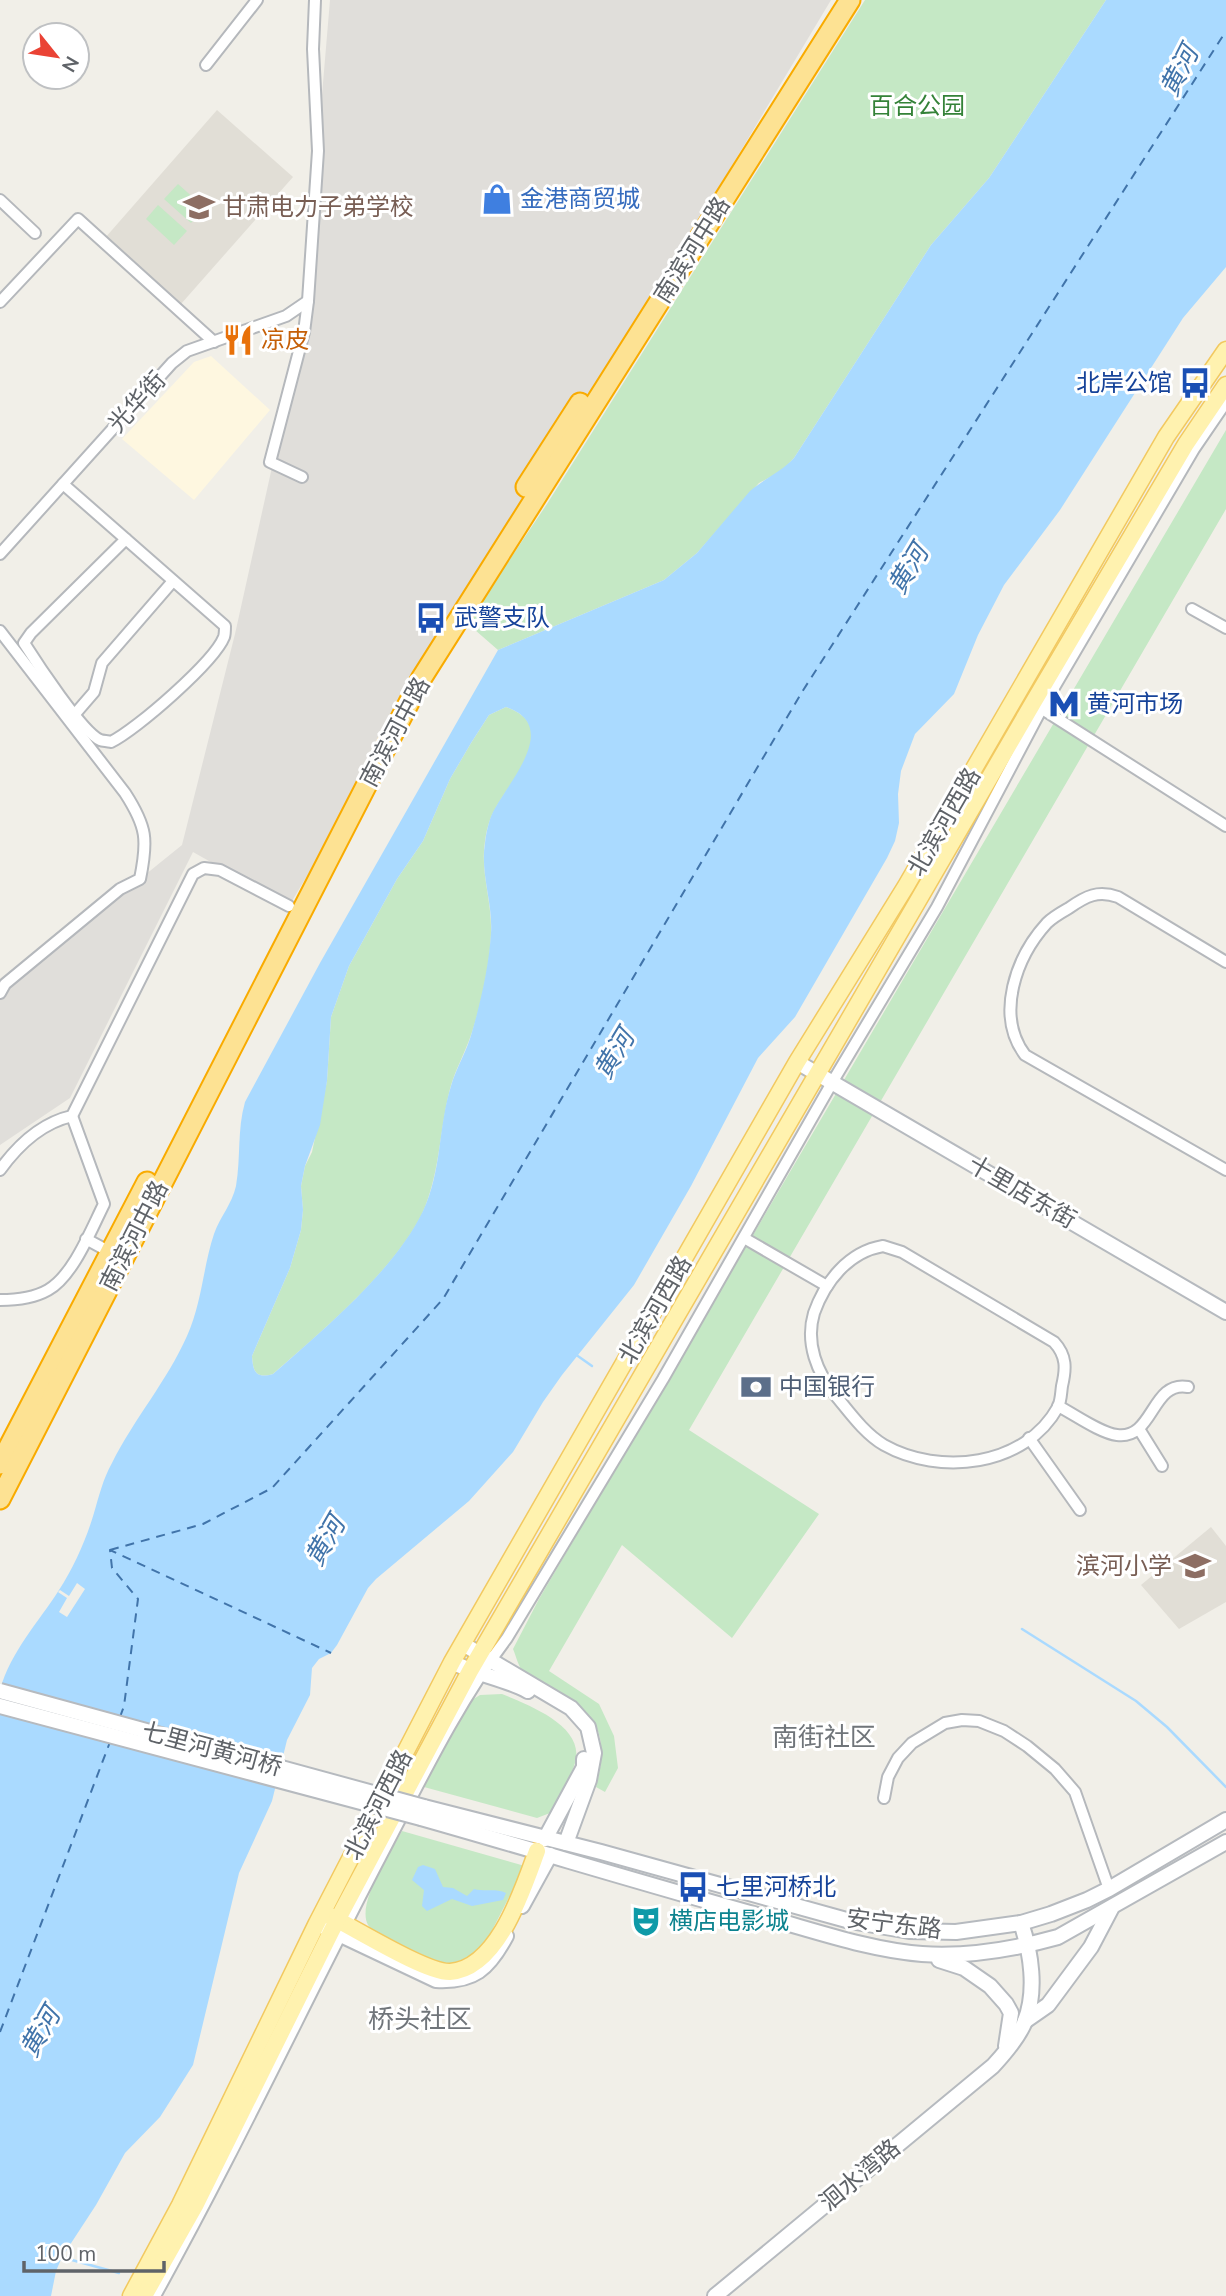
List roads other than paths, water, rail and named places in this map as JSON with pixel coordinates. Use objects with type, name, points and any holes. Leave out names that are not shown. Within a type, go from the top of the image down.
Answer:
[{"type":"highway","name":"南滨河中路","points":[[0,1464],[410,672],[835,0]]},
{"type":"highway","name":"南滨河中路","points":[[0,1499],[421,678],[850,0]]},
{"type":"main road","name":"北滨河西路","points":[[144,2296],[195,2204],[333,1924],[452,1662],[797,1062],[906,886],[1166,437],[1220,368],[1226,349]]},
{"type":"main road","name":"北滨河西路","points":[[131,2296],[333,1924],[818,1072],[1037,706],[1186,444],[1226,386]]},
{"type":"main road","name":"十里店东街","points":[[797,1062],[1226,1312]]},
{"type":"main road","points":[[333,1924],[418,1962],[448,1972],[472,1966],[495,1944],[584,1767],[585,1738],[570,1714],[481,1665],[463,1644]]},
{"type":"main road","points":[[452,1662],[481,1665],[571,1708],[588,1727],[594,1753],[589,1780],[566,1843]]},
{"type":"main road","name":"七里河黄河桥","points":[[0,1691],[423,1812]]},
{"type":"main road","name":"七里河黄河桥","points":[[0,1706],[423,1812]]},
{"type":"main road","points":[[423,1812],[544,1848],[599,1871],[845,1939],[920,1954],[964,1968],[990,1986],[1011,2013],[1004,2053]]},
{"type":"main road","name":"安宁东路","points":[[544,1848],[566,1843],[850,1921],[909,1931],[956,1932],[1021,1923],[1051,1914],[1109,1889],[1226,1819]]},
{"type":"main road","points":[[920,1954],[961,1955],[1029,1945],[1058,1937],[1226,1842]]},
{"type":"main road","name":"洄水湾路","points":[[715,2296],[993,2066],[1026,2021],[1048,2005],[1091,1947],[1112,1908]]},
{"type":"main road","name":"洄水湾路","points":[[1021,1923],[1029,1945],[1031,1990],[1026,2021]]},
{"type":"street","points":[[206,65],[257,0]]},
{"type":"street","points":[[302,477],[270,462],[304,332],[308,300],[317,151],[313,49],[315,0]]},
{"type":"street","points":[[0,200],[35,233]]},
{"type":"street","points":[[0,302],[78,219],[214,342]]},
{"type":"street","name":"光华街","points":[[0,554],[172,363],[187,351],[286,316],[308,300]]},
{"type":"street","points":[[481,1665],[507,1638],[576,1523],[937,907],[1037,706],[1194,449],[1226,402]]},
{"type":"street","points":[[63,484],[126,539],[173,581],[225,626],[225,636],[212,655],[159,708],[111,742],[99,739],[75,714],[42,673],[24,643],[126,539]]},
{"type":"street","points":[[75,714],[94,692],[102,663],[173,581]]},
{"type":"street","points":[[1192,609],[1226,628]]},
{"type":"street","points":[[0,631],[125,793],[140,817],[146,848],[140,879],[120,889],[5,984],[0,993]]},
{"type":"street","points":[[1037,706],[1226,825]]},
{"type":"street","points":[[0,1300],[20,1300],[47,1291],[65,1276],[103,1204],[72,1116],[193,874],[204,869],[220,870],[289,906]]},
{"type":"street","points":[[1226,962],[1118,897],[1099,893],[1090,895],[1048,921],[1024,952],[1012,989],[1012,1028],[1016,1043],[1025,1055],[1226,1170]]},
{"type":"street","points":[[0,1170],[15,1149],[44,1127],[54,1120],[72,1116]]},
{"type":"street","points":[[744,1238],[827,1286]]},
{"type":"street","points":[[86,1239],[110,1252]]},
{"type":"street","points":[[873,1248],[893,1248],[902,1252],[1055,1342],[1066,1361],[1058,1406],[1039,1431],[1013,1450],[984,1461],[944,1462],[912,1458],[882,1444],[858,1422],[823,1380],[812,1352],[812,1322],[821,1293],[839,1269],[873,1248]]},
{"type":"street","points":[[1058,1406],[1109,1433],[1125,1435],[1139,1429],[1168,1390],[1188,1387]]},
{"type":"street","points":[[1139,1429],[1162,1466]]},
{"type":"street","points":[[1029,1438],[1080,1510]]},
{"type":"street","points":[[884,1798],[888,1777],[898,1758],[912,1743],[945,1723],[979,1721],[1027,1746],[1055,1769],[1075,1792],[1109,1889]]},
{"type":"street","points":[[155,2296],[204,2207],[333,1924]]},
{"type":"water","name":"黄河","points":[[1106,0],[1226,0],[1226,267],[1183,318],[1060,510],[1004,585],[978,635],[954,694],[915,734],[901,771],[898,794],[899,823],[887,858],[795,1017],[758,1058],[691,1186],[634,1285],[562,1375],[513,1452],[469,1501],[376,1579],[368,1588],[337,1645],[312,1668],[310,1695],[287,1740],[272,1801],[239,1873],[193,2065],[160,2117],[125,2153],[96,2205],[62,2257],[51,2296],[0,2296],[0,1690],[18,1650],[75,1563],[112,1463],[170,1369],[187,1336],[196,1311],[214,1234],[236,1186],[245,1102],[320,963],[498,650],[664,580],[697,553],[750,491],[794,458],[931,245],[989,178]],"holes":[[[506,707],[522,716],[530,727],[526,755],[493,812],[485,839],[484,866],[491,922],[484,983],[470,1039],[453,1079],[447,1102],[429,1196],[410,1233],[376,1277],[273,1374],[259,1375],[253,1366],[252,1356],[290,1268],[301,1230],[301,1186],[305,1166],[320,1125],[327,1081],[331,1017],[349,966],[397,879],[423,841],[450,779],[489,715]]]},
{"type":"water","points":[[423,1865],[435,1869],[443,1887],[453,1888],[467,1896],[474,1889],[506,1893],[503,1900],[472,1906],[452,1899],[427,1911],[422,1906],[424,1890],[412,1880],[418,1867]]},
{"type":"waterway","points":[[575,1354],[592,1366]]},
{"type":"waterway","points":[[1022,1629],[1136,1701],[1167,1727],[1226,1787]]},
{"type":"waterway","points":[[61,2257],[119,2273]]},
{"type":"place","name":"金港商贸城","points":[[497,199]]},
{"type":"place","name":"甘肃电力子弟学校","points":[[199,207]]},
{"type":"place","name":"凉皮","points":[[238,340]]},
{"type":"place","name":"北岸公馆","points":[[1195,383]]},
{"type":"place","name":"武警支队","points":[[431,618]]},
{"type":"place","name":"黄河市场","points":[[1064,704]]},
{"type":"place","name":"中国银行","points":[[756,1387]]},
{"type":"place","name":"滨河小学","points":[[1195,1566]]},
{"type":"place","name":"七里河桥北","points":[[693,1887]]},
{"type":"place","name":"横店电影城","points":[[646,1921]]},
{"type":"district","name":"南街社区","points":[[824,1737]]},
{"type":"district","name":"桥头社区","points":[[420,2019]]},
{"type":"park label","name":"百合公园","points":[[917,106]]}]
